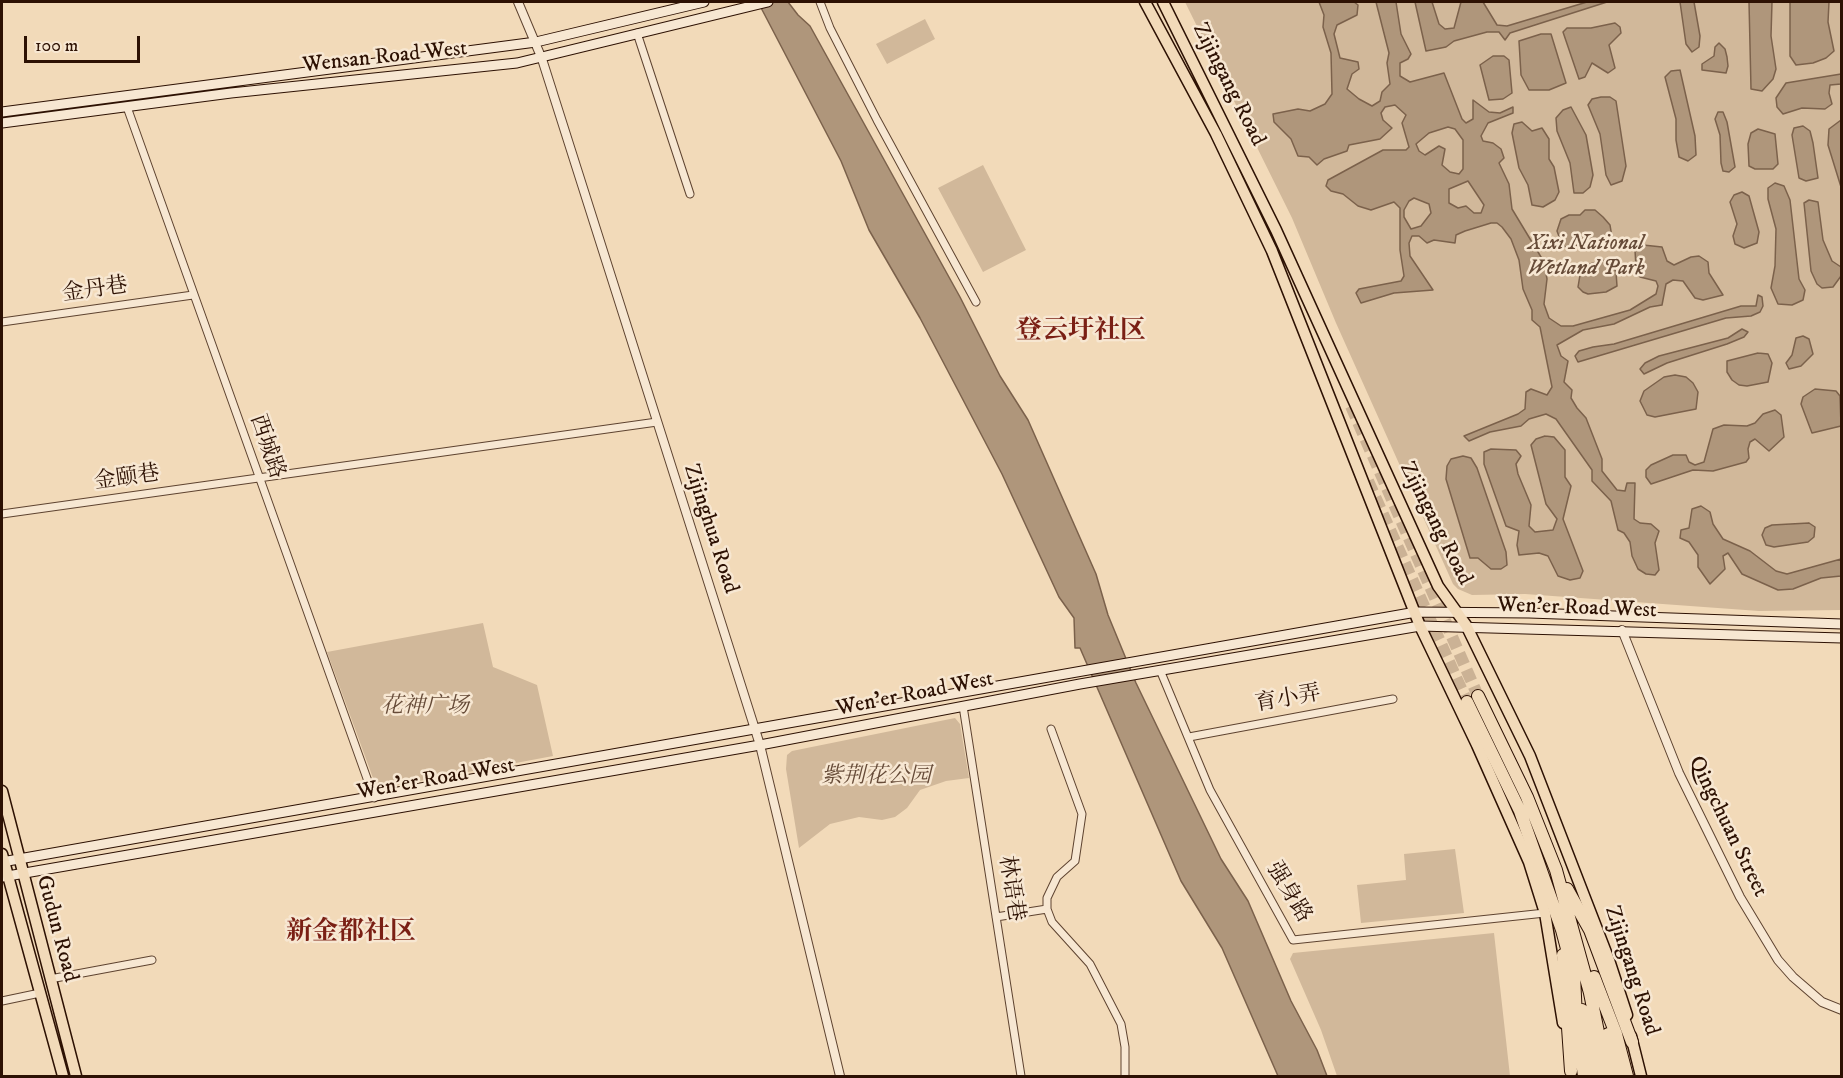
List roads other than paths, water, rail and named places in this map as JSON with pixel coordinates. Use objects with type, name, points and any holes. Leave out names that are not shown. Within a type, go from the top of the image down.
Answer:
[{"type":"highway","name":"Zijingang Road","points":[[1562,930],[1520,811],[1473,699],[1527,797],[1556,870],[1617,1075]]},
{"type":"highway","points":[[1556,870],[1590,930],[1632,1042]]},
{"type":"highway","points":[[1562,930],[1574,975],[1595,1077]]},
{"type":"highway","points":[[1562,930],[1571,1074]]},
{"type":"highway","points":[[1575,932],[1591,965],[1598,990],[1616,1034],[1617,1075]]},
{"type":"highway","points":[[1574,975],[1576,1018],[1584,1077]]},
{"type":"main road","name":"Wensan Road West","points":[[2,112],[536,42],[704,2]]},
{"type":"main road","name":"Wensan Road West","points":[[2,123],[542,59],[637,33],[768,2]]},
{"type":"main road","name":"Zijingang Road","points":[[1145,2],[1215,134],[1272,251],[1420,626],[1506,807],[1528,862],[1545,913],[1571,1074]]},
{"type":"main road","name":"Zijingang Road","points":[[1163,2],[1276,230],[1438,586],[1466,625],[1530,756],[1620,990],[1641,1077]]},
{"type":"main road","name":"Wen'er Road West","points":[[2,859],[18,860],[374,798],[1416,612],[1842,624]]},
{"type":"main road","name":"Wen'er Road West","points":[[5,877],[760,745],[1080,684],[1420,626],[1466,625],[1842,638]]},
{"type":"main road","name":"Gudun Road","points":[[2,791],[21,874],[76,1077]]},
{"type":"main road","name":"Gudun Road","points":[[2,859],[5,877],[63,1077]]},
{"type":"street","name":"Zijinghua Road","points":[[518,2],[542,59],[756,731],[840,1077]]},
{"type":"street","points":[[820,2],[830,28],[877,120],[976,302]]},
{"type":"street","points":[[637,33],[690,194]]},
{"type":"street","name":"西城路","points":[[127,107],[374,798]]},
{"type":"street","name":"金丹巷","points":[[2,322],[194,295]]},
{"type":"street","name":"金颐巷","points":[[2,514],[657,422]]},
{"type":"street","name":"Qingchuan Street","points":[[1623,630],[1679,773],[1740,897],[1778,960],[1793,977],[1822,1002],[1842,1010]]},
{"type":"street","name":"强身路","points":[[1160,670],[1227,825],[1293,940],[1545,913]]},
{"type":"street","name":"育小弄","points":[[1189,737],[1393,699]]},
{"type":"street","name":"林语巷","points":[[963,706],[1021,1077]]},
{"type":"street","points":[[1051,729],[1082,814],[1075,861],[1056,877],[1047,898],[1047,909],[1052,922],[1089,964],[1121,1024],[1125,1047],[1125,1077]]},
{"type":"street","points":[[996,917],[1047,909]]},
{"type":"street","points":[[50,979],[152,960]]},
{"type":"street","points":[[2,1001],[40,993]]},
{"type":"tunnel","points":[[1351,406],[1478,696]]},
{"type":"tunnel","points":[[1368,481],[1467,702]]},
{"type":"district","name":"登云圩社区","points":[[1081,333]]},
{"type":"district","name":"新金都社区","points":[[351,934]]},
{"type":"park label","name":"Xixi National Wetland Park","points":[[1586,256]]},
{"type":"park label","name":"花神广场","points":[[425,707]]},
{"type":"park label","name":"紫荆花公园","points":[[876,777]]}]
